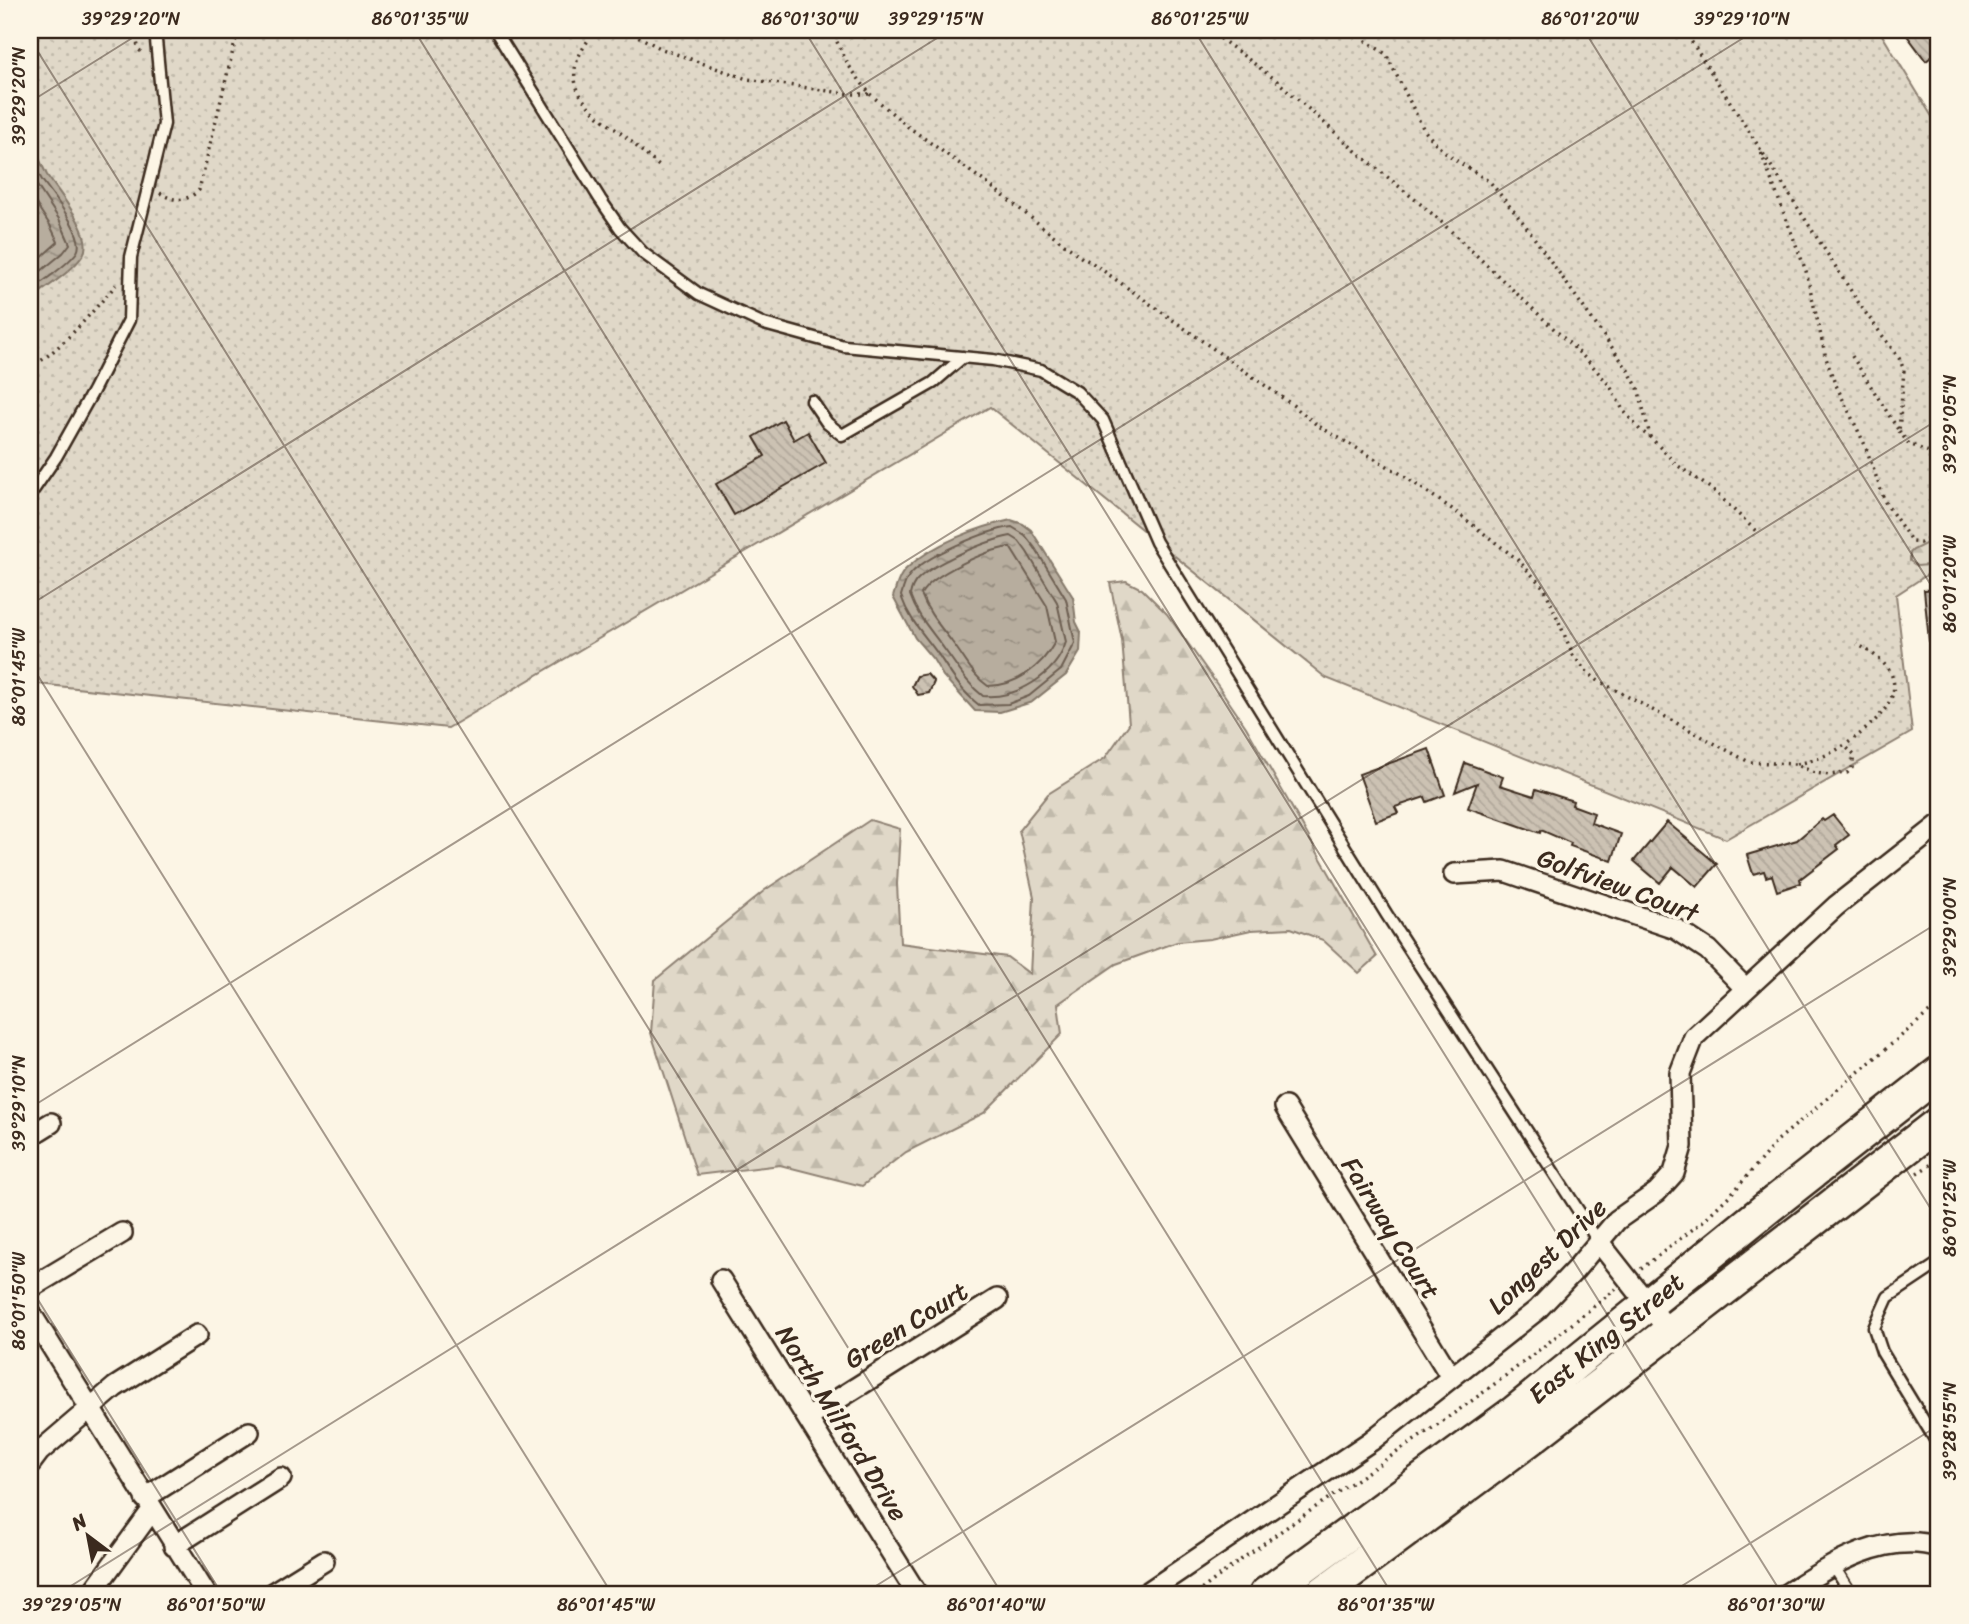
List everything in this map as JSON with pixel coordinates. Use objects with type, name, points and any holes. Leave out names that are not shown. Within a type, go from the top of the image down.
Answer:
[{"type":"main road","name":"East King Street","points":[[1266,1594],[1515,1412],[1939,1073]]},
{"type":"main road","name":"East King Street","points":[[1321,1594],[1534,1436],[1939,1123]]},
{"type":"street","name":"Longest Drive","points":[[1145,1594],[1371,1441],[1537,1310],[1576,1270],[1616,1220],[1657,1192],[1674,1173],[1682,1146],[1680,1073],[1695,1037],[1836,906],[1939,825]]},
{"type":"street","name":"Golfview Court","points":[[1454,874],[1504,871],[1676,929],[1708,950],[1745,988]]},
{"type":"street","name":"Fairway Court","points":[[1285,1107],[1451,1377]]},
{"type":"street","points":[[30,1136],[51,1123]]},
{"type":"street","points":[[30,1288],[122,1233]]},
{"type":"street","points":[[1598,1241],[1669,1331]]},
{"type":"street","name":"North Milford Drive","points":[[721,1280],[917,1594]]},
{"type":"street","name":"Green Court","points":[[808,1418],[997,1299]]},
{"type":"street","points":[[30,1312],[206,1594]]},
{"type":"street","points":[[30,1464],[39,1452],[115,1387],[197,1335]]},
{"type":"street","points":[[91,1594],[148,1504],[249,1432]]},
{"type":"street","points":[[174,1546],[281,1478]]},
{"type":"street","points":[[1786,1594],[1832,1565],[1855,1555],[1900,1543],[1939,1547]]},
{"type":"street","points":[[271,1594],[324,1561]]},
{"type":"lane","points":[[30,495],[93,391],[129,320],[131,257],[164,124],[155,30]]},
{"type":"lane","points":[[495,30],[600,199],[621,228],[643,253],[699,295],[764,324],[844,346],[993,360],[1041,370],[1077,392],[1103,420],[1156,542],[1387,915],[1598,1241]]},
{"type":"lane","points":[[812,401],[827,423],[842,435],[933,383],[963,357]]},
{"type":"lane","points":[[1939,1263],[1888,1297],[1874,1328],[1882,1352],[1939,1446]]},
{"type":"lane","points":[[1832,1565],[1852,1594]]},
{"type":"path","points":[[149,187],[167,197],[180,200],[187,199],[199,190],[238,30]]},
{"type":"path","points":[[595,30],[580,52],[575,67],[583,98],[599,117],[659,166]]},
{"type":"path","points":[[626,30],[662,49],[747,79],[849,94],[870,94]]},
{"type":"path","points":[[831,30],[849,66],[870,94],[907,126],[992,187],[1082,258],[1294,405],[1307,418],[1401,474],[1496,541],[1541,583],[1573,655],[1597,680],[1737,757],[1749,762],[1795,764],[1823,757],[1845,746],[1884,712],[1894,693],[1895,684],[1889,668],[1876,655],[1857,644]]},
{"type":"path","points":[[1209,30],[1276,80],[1435,216],[1590,363],[1640,429],[1677,465],[1713,490],[1759,534]]},
{"type":"path","points":[[1356,30],[1363,39],[1386,54],[1405,87],[1424,130],[1454,159],[1490,182],[1544,250],[1615,350],[1638,388],[1650,436]]},
{"type":"path","points":[[1684,30],[1862,308],[1902,364],[1903,394],[1899,431]]},
{"type":"path","points":[[1758,145],[1806,271],[1834,381],[1865,445],[1885,502],[1912,542],[1920,543],[1939,534]]},
{"type":"path","points":[[30,369],[82,324],[117,284],[131,275]]},
{"type":"path","points":[[1850,354],[1909,444],[1939,456]]},
{"type":"path","points":[[1795,764],[1815,773],[1847,773],[1852,768],[1854,755],[1845,746]]},
{"type":"path","points":[[1196,1594],[1235,1563],[1452,1415],[1702,1222],[1736,1189],[1778,1140],[1939,1004]]},
{"type":"green space","points":[[30,30],[1879,30],[1939,128],[1939,567],[1896,595],[1912,732],[1726,839],[1326,678],[990,407],[448,728],[30,683]]},
{"type":"green space","points":[[1939,537],[1939,558],[1928,565],[1917,566],[1910,561],[1910,553],[1913,550]]},
{"type":"green space","points":[[1126,581],[1142,589],[1167,614],[1246,727],[1377,957],[1359,973],[1323,940],[1291,928],[1251,930],[1210,939],[1177,942],[1116,964],[1058,1004],[1062,1034],[984,1113],[906,1152],[862,1186],[780,1165],[697,1175],[651,1033],[655,980],[765,890],[870,820],[900,829],[897,884],[900,943],[1007,957],[1030,974],[1034,897],[1019,830],[1048,794],[1105,758],[1129,724],[1122,640],[1110,583]]},
{"type":"water","points":[[30,141],[47,175],[80,225],[86,246],[83,255],[73,267],[30,300]]},
{"type":"water","points":[[1011,520],[1031,530],[1073,597],[1076,622],[1081,632],[1080,652],[1066,675],[1032,702],[1000,712],[975,711],[943,676],[915,638],[893,597],[904,571],[930,551],[970,532]]},
{"type":"building","points":[[1903,30],[1939,30],[1939,51],[1926,61]]},
{"type":"building","points":[[783,420],[794,440],[808,432],[826,463],[734,515],[716,484],[765,456],[754,437]]},
{"type":"building","points":[[1939,589],[1939,641],[1929,641],[1924,590]]},
{"type":"building","points":[[927,674],[934,682],[929,693],[918,695],[912,686],[917,676]]},
{"type":"building","points":[[1429,749],[1445,795],[1427,802],[1425,797],[1395,807],[1398,813],[1376,821],[1359,774]]},
{"type":"building","points":[[1465,763],[1503,777],[1500,785],[1534,796],[1536,789],[1573,801],[1572,805],[1594,813],[1591,823],[1621,834],[1612,861],[1570,846],[1571,843],[1541,830],[1540,833],[1468,808],[1477,783],[1455,792]]},
{"type":"building","points":[[1833,815],[1849,835],[1836,845],[1839,849],[1800,879],[1801,883],[1777,891],[1772,875],[1766,877],[1764,871],[1753,874],[1747,855],[1797,840],[1822,819],[1824,821]]},
{"type":"building","points":[[1667,822],[1717,864],[1697,887],[1673,867],[1660,883],[1634,861]]}]
